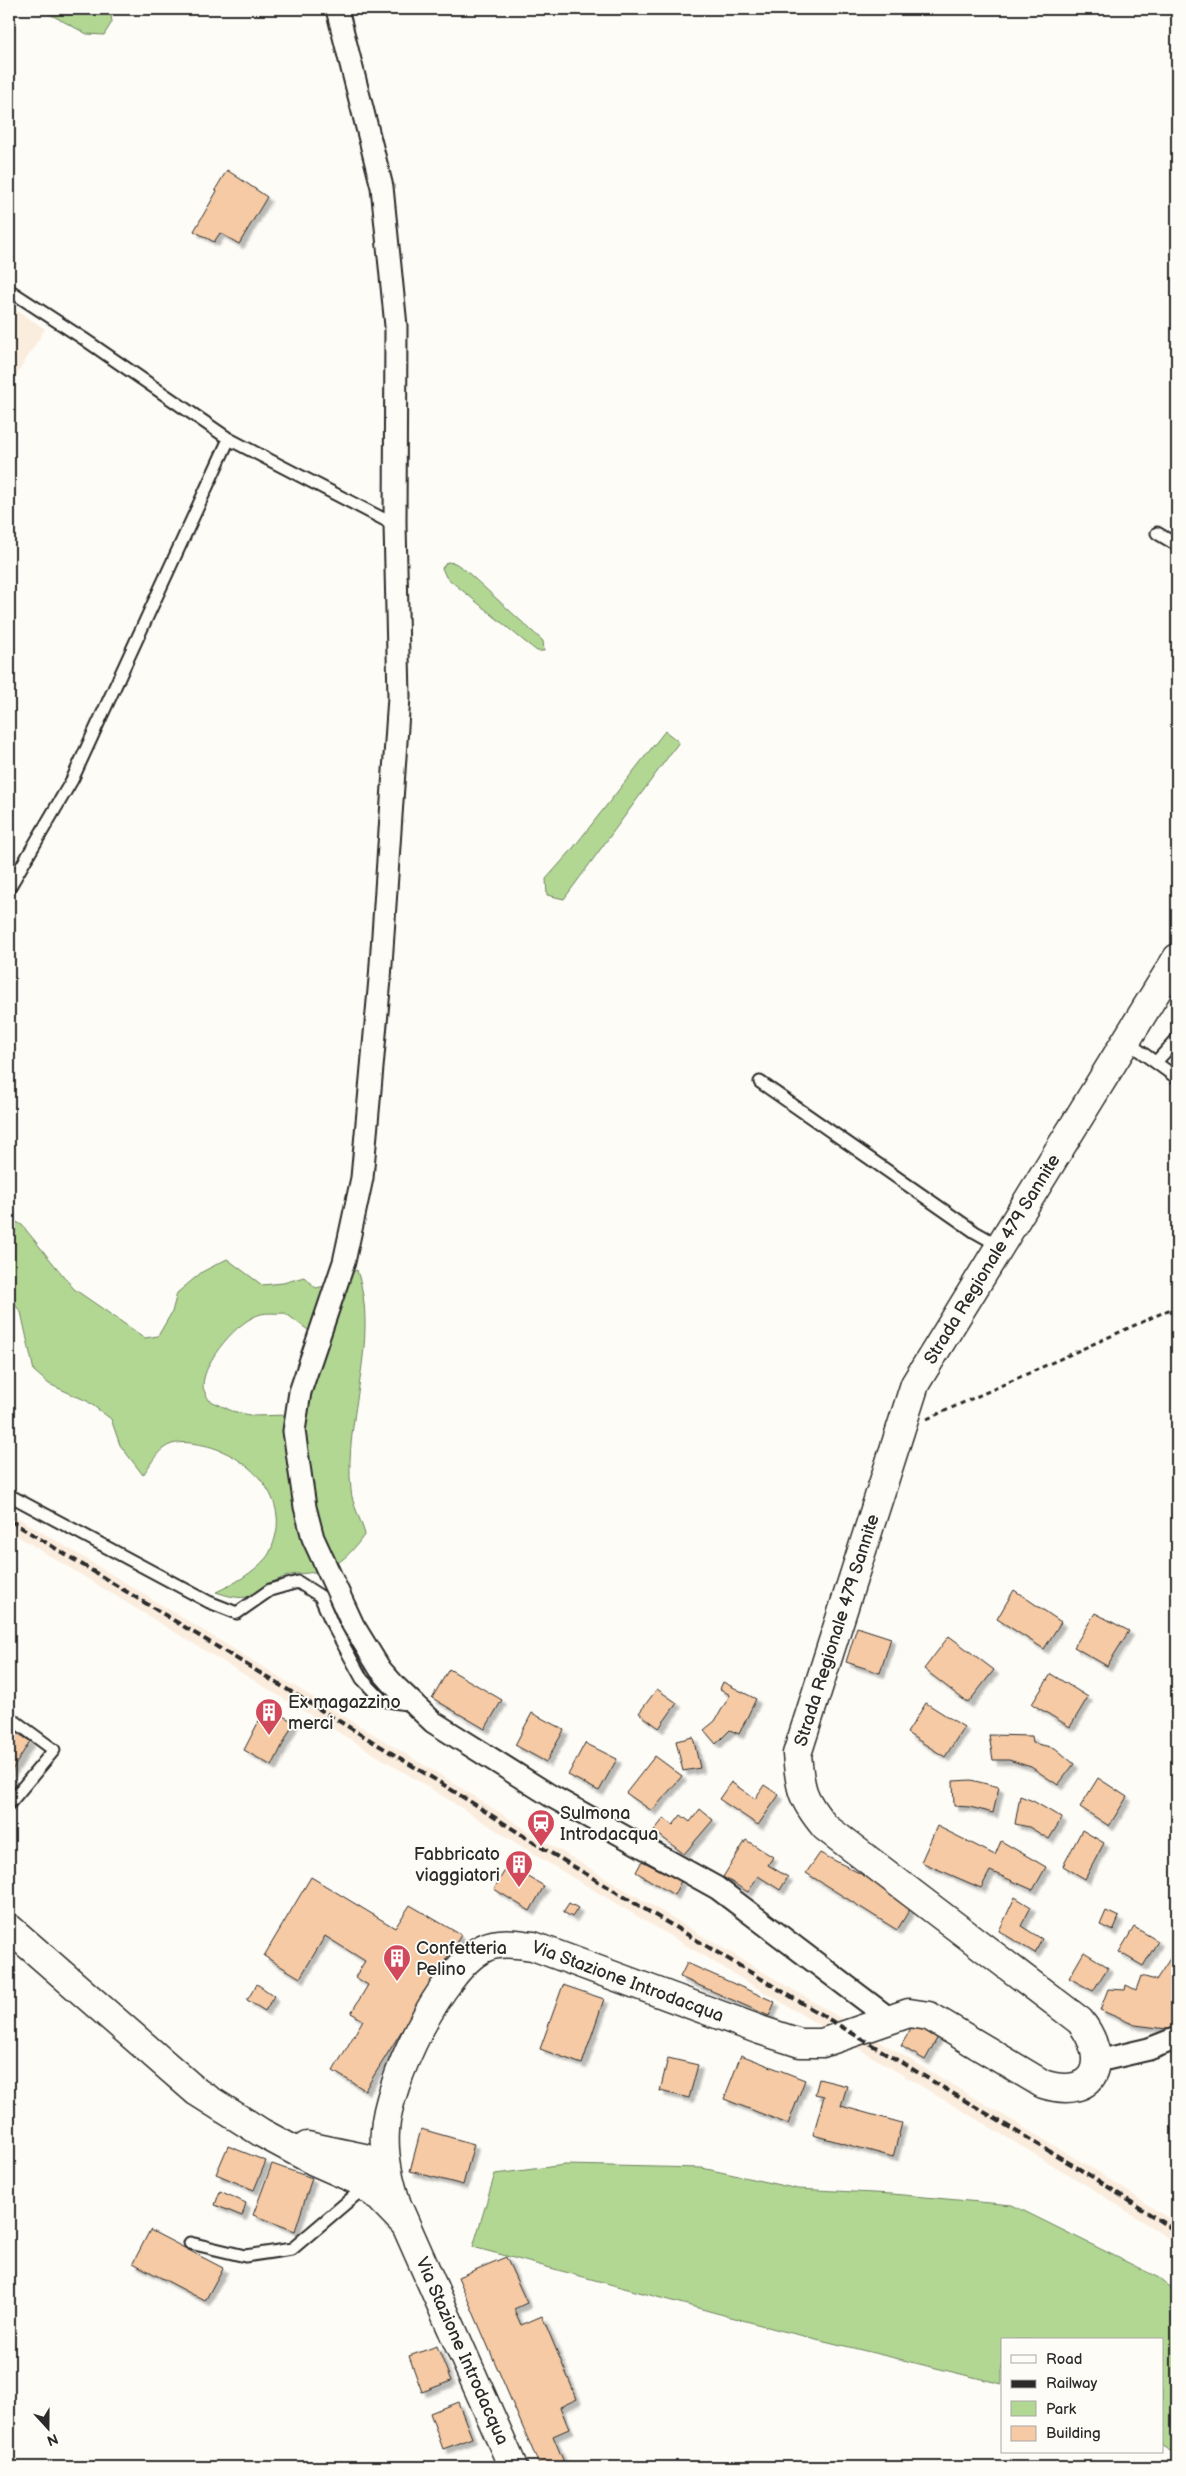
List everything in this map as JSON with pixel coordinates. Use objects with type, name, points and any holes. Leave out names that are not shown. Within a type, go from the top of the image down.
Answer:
[{"type":"main road","name":"Strada Regionale 479 Sannite","points":[[1098,2062],[1090,2032],[1080,2021],[825,1827],[810,1810],[799,1788],[797,1754],[915,1384],[1177,958]]},
{"type":"main road","points":[[9,1928],[197,2092],[262,2133],[314,2161],[365,2177],[364,2158],[297,2144],[262,2133]]},
{"type":"main road","name":"Via Stazione Introdacqua","points":[[513,2467],[405,2224],[365,2177],[385,2130],[388,2108],[398,2076],[420,2030],[443,1991],[467,1962],[475,1954],[494,1945],[517,1944],[550,1950],[760,2030],[800,2043],[822,2043],[890,2019]]},
{"type":"main road","points":[[890,2019],[909,2013],[929,2016],[1043,2084],[1056,2088],[1083,2084],[1094,2075],[1098,2062]]},
{"type":"main road","points":[[325,2149],[355,2145],[385,2130]]},
{"type":"street","points":[[337,9],[382,187],[396,326],[395,525],[399,697],[366,1152],[351,1235],[300,1392],[294,1431],[305,1507],[313,1538],[353,1625],[380,1669],[433,1722],[552,1796],[717,1888],[890,2019]]},
{"type":"street","points":[[1098,2062],[1149,2049],[1177,2038]]},
{"type":"lane","points":[[9,290],[229,439],[395,525]]},
{"type":"lane","points":[[9,888],[72,780],[229,439]]},
{"type":"lane","points":[[1157,533],[1177,545]]},
{"type":"lane","points":[[1156,1062],[1177,1040]]},
{"type":"lane","points":[[1126,1041],[1177,1078]]},
{"type":"lane","points":[[760,1082],[975,1232],[1000,1246]]},
{"type":"lane","points":[[9,1495],[210,1602],[237,1613],[270,1590],[298,1582],[320,1596],[333,1626],[362,1679],[382,1700],[414,1705]]},
{"type":"lane","points":[[9,1717],[54,1750],[9,1804]]},
{"type":"lane","points":[[190,2243],[245,2256],[292,2249],[365,2177]]},
{"type":"path","points":[[899,1432],[1173,1308],[1177,1309]]},
{"type":"shaded area","points":[[9,305],[45,329],[9,387]]},
{"type":"shaded area","points":[[9,1512],[447,1779],[544,1841],[1100,2173],[1177,2224],[1177,2244],[1091,2188],[535,1855],[438,1793],[9,1531]]},
{"type":"green space","points":[[40,9],[110,9],[112,22],[104,35],[87,34]]},
{"type":"green space","points":[[447,562],[455,563],[464,569],[543,641],[544,651],[537,651],[446,577],[442,568]]},
{"type":"green space","points":[[665,731],[679,742],[564,899],[547,895],[546,879],[570,852]]},
{"type":"green space","points":[[9,1218],[22,1225],[74,1289],[145,1338],[158,1336],[172,1312],[177,1293],[202,1272],[227,1259],[262,1285],[283,1283],[304,1277],[316,1288],[329,1285],[357,1270],[363,1297],[365,1324],[364,1352],[352,1435],[350,1463],[352,1495],[365,1534],[344,1558],[331,1567],[279,1579],[256,1593],[242,1598],[216,1592],[249,1573],[266,1558],[271,1550],[276,1534],[277,1517],[274,1501],[266,1487],[255,1474],[228,1454],[212,1447],[189,1443],[176,1443],[161,1450],[143,1475],[120,1445],[111,1419],[87,1401],[49,1384],[34,1371],[21,1312],[9,1298]],"holes":[[[264,1313],[285,1313],[312,1333],[288,1415],[254,1416],[232,1411],[209,1400],[203,1386],[209,1365],[223,1343],[242,1324]]]},
{"type":"green space","points":[[565,2165],[702,2168],[798,2189],[892,2194],[1012,2205],[1159,2278],[1177,2292],[1177,2455],[1164,2447],[1164,2338],[1001,2338],[1001,2384],[779,2330],[473,2247],[495,2174]]},
{"type":"building","points":[[227,170],[267,197],[239,244],[220,233],[214,242],[194,231]]},
{"type":"building","points":[[1014,1590],[1061,1622],[1044,1649],[997,1619]]},
{"type":"building","points":[[1095,1613],[1129,1631],[1107,1666],[1074,1647]]},
{"type":"building","points":[[857,1627],[891,1638],[880,1673],[846,1662]]},
{"type":"building","points":[[949,1636],[994,1670],[968,1703],[924,1669]]},
{"type":"building","points":[[449,1669],[502,1700],[485,1729],[432,1698]]},
{"type":"building","points":[[1051,1674],[1088,1697],[1070,1727],[1032,1704]]},
{"type":"building","points":[[723,1682],[756,1699],[739,1734],[730,1730],[716,1744],[704,1730],[715,1721],[730,1695],[720,1689]]},
{"type":"building","points":[[657,1689],[677,1703],[659,1728],[639,1713]]},
{"type":"building","points":[[926,1703],[964,1727],[945,1757],[907,1733]]},
{"type":"building","name":"Ex magazzino merci","points":[[266,1707],[294,1722],[272,1766],[244,1750]]},
{"type":"building","points":[[532,1713],[564,1730],[546,1762],[515,1745]]},
{"type":"building","points":[[9,1728],[30,1741],[9,1775]]},
{"type":"building","points":[[989,1735],[1032,1736],[1033,1743],[1055,1748],[1074,1764],[1058,1785],[1031,1767],[1009,1760],[993,1760]]},
{"type":"building","points":[[693,1737],[700,1768],[683,1771],[676,1741]]},
{"type":"building","points":[[585,1743],[617,1759],[599,1791],[568,1775]]},
{"type":"building","points":[[655,1756],[682,1776],[652,1811],[626,1793]]},
{"type":"building","points":[[1098,1778],[1127,1797],[1109,1826],[1080,1807]]},
{"type":"building","points":[[971,1780],[999,1787],[993,1813],[970,1807],[954,1806],[953,1781]]},
{"type":"building","points":[[731,1782],[755,1799],[764,1785],[779,1795],[758,1825],[719,1799]]},
{"type":"building","points":[[1020,1796],[1033,1801],[1062,1818],[1049,1839],[1029,1827],[1015,1824]]},
{"type":"building","points":[[700,1809],[713,1820],[684,1854],[654,1831],[664,1818],[673,1825],[681,1815],[690,1822]]},
{"type":"building","points":[[937,1826],[995,1855],[1001,1841],[1046,1867],[1033,1890],[990,1871],[981,1888],[921,1862]]},
{"type":"building","points":[[1082,1830],[1104,1843],[1085,1879],[1063,1866]]},
{"type":"building","points":[[746,1840],[773,1857],[768,1865],[788,1877],[780,1890],[758,1876],[748,1892],[723,1877]]},
{"type":"building","points":[[820,1853],[902,1895],[912,1906],[897,1930],[806,1873]]},
{"type":"building","points":[[642,1861],[681,1881],[674,1895],[636,1872]]},
{"type":"building","name":"Fabbricato viaggiatori","points":[[508,1865],[544,1886],[530,1911],[494,1889]]},
{"type":"building","name":"Confetteria Pelino","points":[[311,1877],[395,1928],[410,1905],[461,1935],[365,2090],[333,2071],[363,2020],[351,2013],[368,1985],[355,1977],[365,1961],[325,1936],[300,1978],[264,1956]]},
{"type":"building","points":[[1015,1897],[1031,1907],[1021,1926],[1042,1939],[1035,1953],[999,1931]]},
{"type":"building","points":[[569,1903],[578,1908],[572,1917],[563,1912]]},
{"type":"building","points":[[1106,1911],[1119,1917],[1113,1931],[1100,1925]]},
{"type":"building","points":[[1134,1927],[1158,1941],[1143,1966],[1119,1952]]},
{"type":"building","points":[[1177,1948],[1177,2012],[1175,2030],[1135,2025],[1100,2010],[1108,1989],[1125,1990],[1126,1985],[1136,1990],[1141,1976],[1156,1980]]},
{"type":"building","points":[[1084,1952],[1108,1967],[1093,1991],[1069,1978]]},
{"type":"building","points":[[687,1963],[775,2002],[769,2016],[680,1977]]},
{"type":"building","points":[[257,1984],[274,1996],[265,2011],[247,2000]]},
{"type":"building","points":[[563,1985],[604,1999],[582,2064],[540,2049]]},
{"type":"building","points":[[915,2021],[939,2035],[925,2060],[901,2046]]},
{"type":"building","points":[[741,2055],[805,2080],[788,2124],[724,2099]]},
{"type":"building","points":[[668,2058],[698,2065],[689,2098],[660,2091]]},
{"type":"building","points":[[819,2079],[847,2086],[841,2106],[902,2123],[893,2157],[813,2135],[824,2096],[815,2094]]},
{"type":"building","points":[[421,2129],[474,2144],[463,2185],[410,2171]]},
{"type":"building","points":[[228,2146],[266,2161],[254,2190],[216,2174]]},
{"type":"building","points":[[272,2164],[312,2178],[295,2231],[253,2215]]},
{"type":"building","points":[[220,2191],[246,2203],[242,2216],[215,2205]]},
{"type":"building","points":[[150,2230],[223,2268],[205,2301],[133,2263]]},
{"type":"building","points":[[506,2257],[527,2303],[514,2309],[521,2325],[542,2316],[577,2399],[560,2407],[569,2429],[553,2436],[566,2467],[540,2467],[458,2277]]},
{"type":"building","points":[[437,2346],[451,2381],[422,2392],[409,2356]]},
{"type":"building","points":[[458,2402],[472,2438],[443,2449],[430,2413]]},
{"type":"railway","points":[[9,1520],[444,1785],[541,1847],[1096,2179],[1177,2232]]},
{"type":"place","name":"Ex magazzino merci","points":[[269,1736]]},
{"type":"place","name":"Sulmona Introdacqua","points":[[541,1847]]},
{"type":"place","name":"Fabbricato viaggiatori","points":[[519,1888]]},
{"type":"place","name":"Confetteria Pelino","points":[[397,1982]]}]
